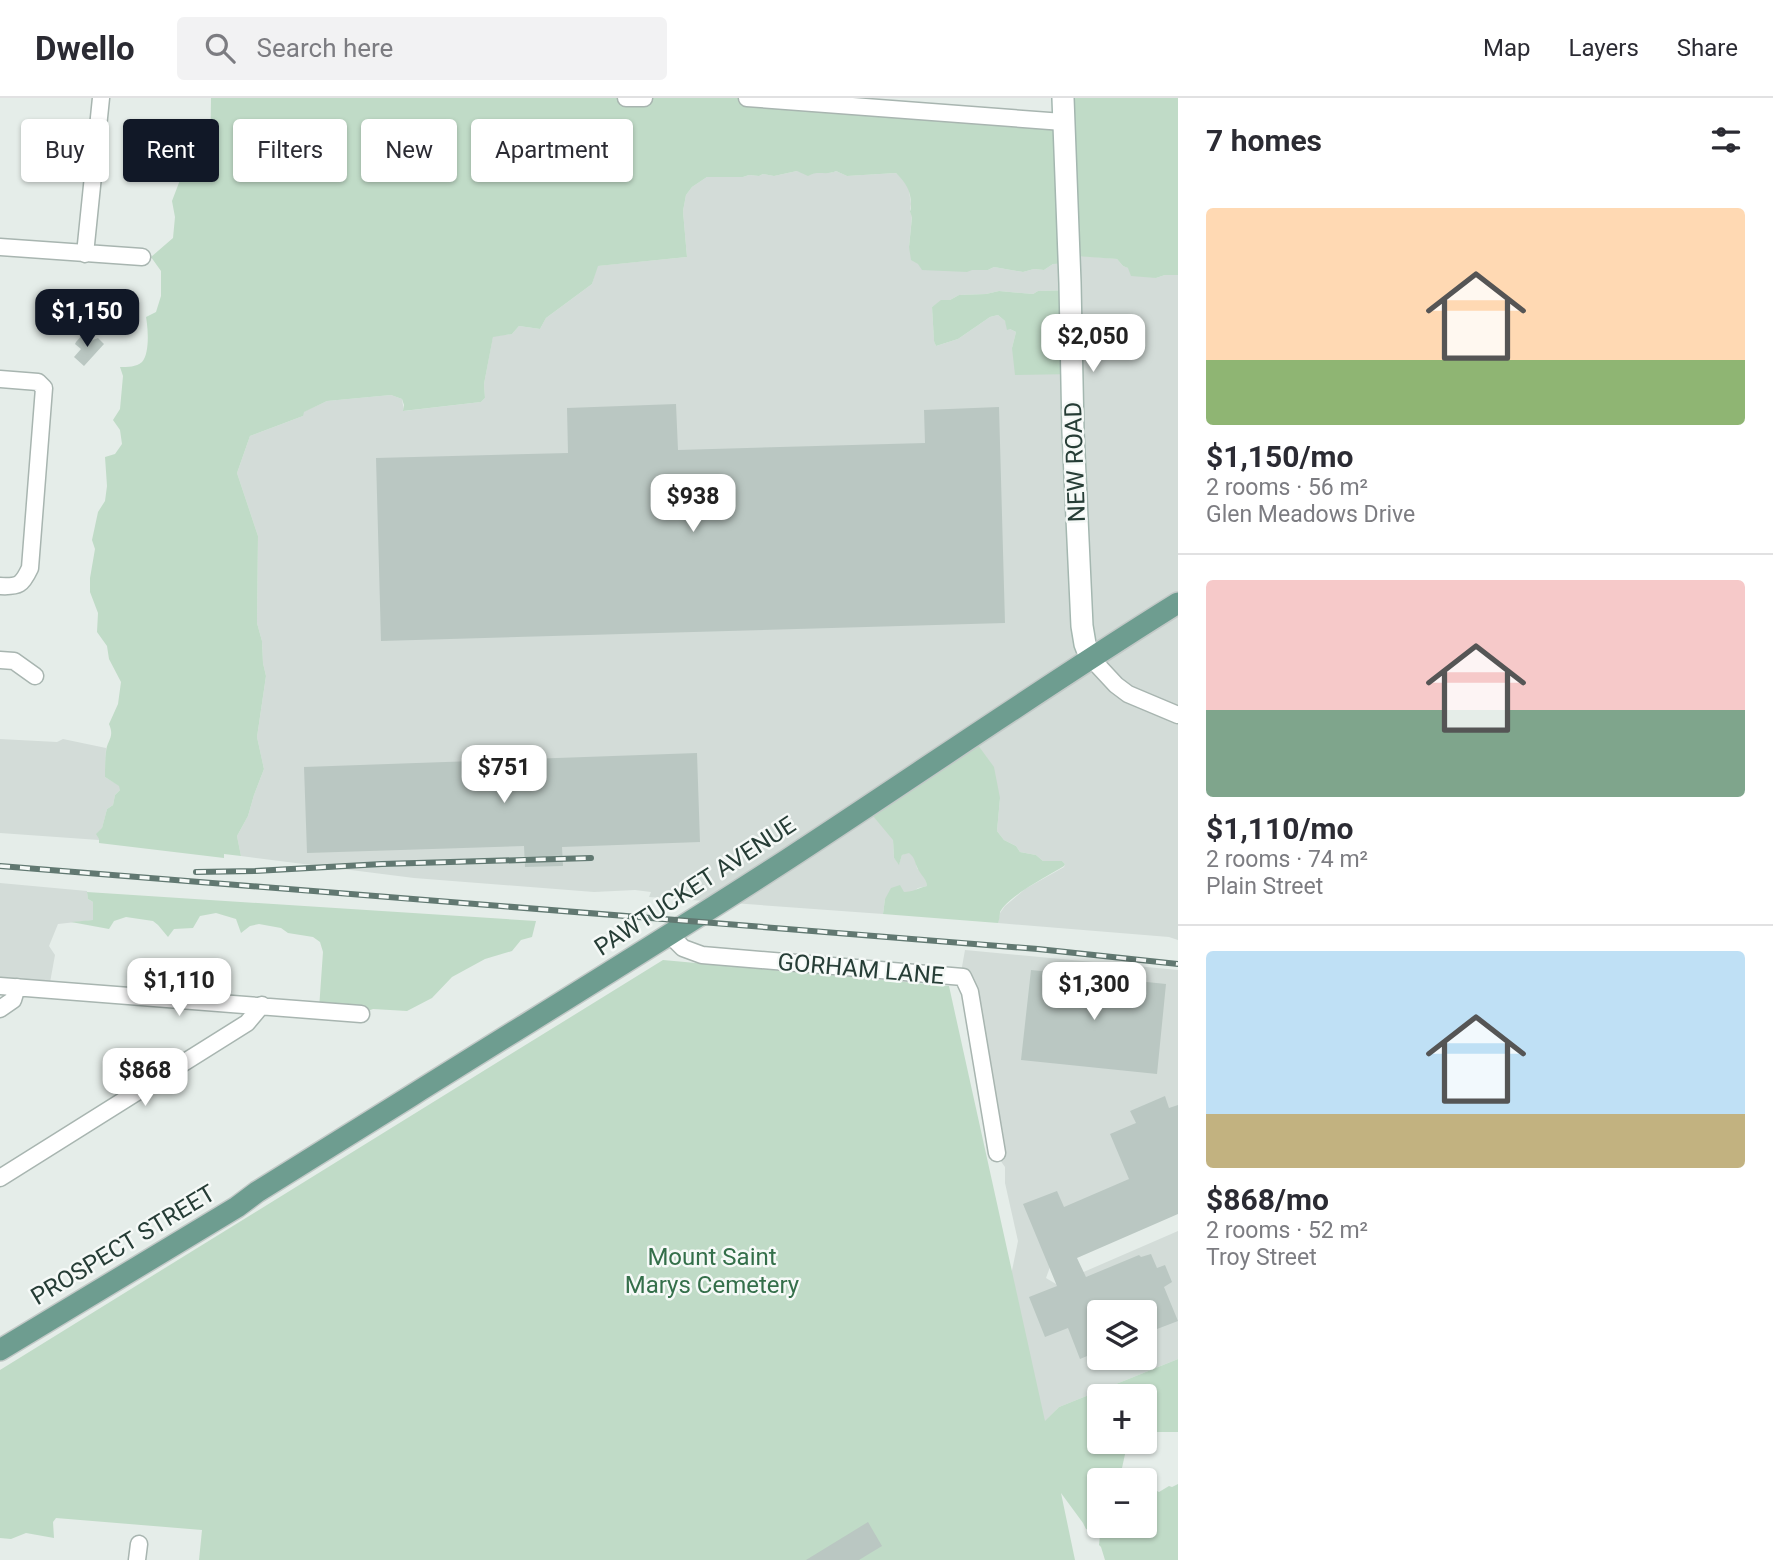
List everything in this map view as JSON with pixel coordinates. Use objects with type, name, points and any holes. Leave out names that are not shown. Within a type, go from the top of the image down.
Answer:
[{"type":"main road","name":"PAWTUCKET AVENUE","points":[[237,1207],[670,935],[1090,657],[1178,603]]},
{"type":"main road","name":"PROSPECT STREET","points":[[0,1350],[237,1207]]},
{"type":"street","points":[[85,254],[101,98]]},
{"type":"street","points":[[626,98],[644,98]]},
{"type":"street","points":[[747,98],[1063,122]]},
{"type":"street","name":"NEW ROAD","points":[[1063,98],[1081,614],[1085,644],[1090,657]]},
{"type":"street","points":[[0,247],[142,257]]},
{"type":"street","points":[[0,379],[38,382],[44,388],[30,568],[18,586],[0,586]]},
{"type":"street","points":[[1090,657],[1128,694],[1178,715]]},
{"type":"street","points":[[0,660],[14,661],[35,676]]},
{"type":"street","name":"GORHAM LANE","points":[[670,935],[683,948],[702,956],[963,977],[970,992],[997,1153]]},
{"type":"street","points":[[0,986],[361,1014]]},
{"type":"street","points":[[0,1009],[13,1000],[17,987]]},
{"type":"street","points":[[0,1178],[247,1023],[262,1005]]},
{"type":"shaded area","points":[[797,171],[836,171],[847,176],[896,173],[908,184],[912,216],[909,247],[911,251],[972,270],[988,270],[994,267],[1023,272],[1044,270],[1053,264],[1073,263],[1075,255],[1117,259],[1123,266],[1156,278],[1178,275],[1178,940],[1169,937],[998,923],[1005,906],[1025,889],[1065,864],[1062,861],[1043,861],[1036,855],[1020,852],[1016,846],[1004,840],[997,831],[1000,798],[893,840],[894,858],[899,864],[902,855],[909,852],[915,858],[917,868],[926,879],[927,886],[885,899],[883,914],[649,897],[651,892],[635,890],[594,892],[414,878],[241,856],[237,836],[248,816],[264,769],[257,737],[266,676],[257,623],[258,536],[237,473],[250,436],[303,416],[303,412],[327,401],[391,395],[402,399],[404,411],[481,402],[485,398],[484,384],[493,336],[512,334],[519,326],[540,329],[546,318],[592,284],[597,266],[687,257],[683,211],[686,195],[692,187],[707,177],[763,174],[774,176]],"holes":[[[1074,290],[1012,348],[1016,332],[998,315],[990,317],[958,339],[936,346],[932,307],[959,295],[999,291],[1033,294],[1038,291]]]},
{"type":"shaded area","points":[[0,739],[57,742],[63,739],[106,748],[105,777],[120,786],[120,790],[115,795],[113,805],[107,809],[99,840],[0,833]]},
{"type":"shaded area","points":[[0,883],[87,891],[88,899],[93,902],[94,920],[58,924],[49,946],[55,955],[49,988],[0,987]]},
{"type":"shaded area","points":[[965,950],[1178,970],[1178,1212],[1050,1267],[1046,1278],[1056,1284],[1178,1231],[1178,1359],[1157,1367],[1157,1300],[1087,1300],[1087,1370],[1151,1370],[1116,1384],[1087,1384],[1087,1396],[1059,1407],[1040,1427],[1004,1310],[1018,1241],[1005,1183],[1005,1167],[993,1150],[960,978]]},
{"type":"green space","points":[[211,98],[783,98],[1071,122],[1072,98],[1178,98],[1178,275],[1156,278],[1131,276],[1128,268],[1117,259],[1076,256],[1073,263],[1053,264],[1044,270],[1023,272],[994,267],[967,272],[922,270],[911,260],[910,196],[896,173],[847,176],[836,171],[808,176],[797,171],[774,176],[763,174],[707,177],[692,187],[686,195],[683,211],[687,257],[598,266],[592,284],[546,318],[540,329],[519,326],[512,334],[493,337],[484,384],[485,398],[481,402],[403,411],[402,399],[391,395],[327,401],[304,412],[303,416],[250,436],[237,473],[258,536],[257,623],[266,676],[257,737],[264,769],[248,816],[237,836],[241,856],[224,854],[224,858],[99,843],[96,834],[102,828],[107,809],[113,805],[115,795],[120,790],[119,786],[105,777],[105,771],[111,736],[109,724],[118,704],[121,682],[109,659],[107,646],[97,632],[98,613],[90,592],[95,549],[92,540],[98,512],[105,501],[105,457],[115,454],[122,444],[120,430],[113,420],[120,409],[123,376],[120,367],[137,365],[145,358],[148,340],[146,317],[156,312],[161,296],[161,271],[151,257],[173,238],[175,217],[172,201],[179,182],[219,182],[219,119],[211,119]]},
{"type":"green space","points":[[1075,290],[1075,374],[1015,375],[1012,348],[1016,332],[1007,330],[1005,321],[998,315],[990,317],[958,339],[936,346],[934,341],[932,307],[941,300],[950,300],[959,295],[999,291],[1033,294],[1038,291]]},
{"type":"green space","points":[[975,741],[994,767],[1000,798],[997,831],[1020,852],[1036,855],[1043,861],[1062,861],[1064,866],[1011,899],[1000,912],[998,923],[883,914],[885,899],[891,888],[900,885],[904,892],[907,892],[927,886],[909,853],[902,855],[899,865],[894,858],[893,840],[868,810]]},
{"type":"green space","points":[[87,892],[536,921],[532,937],[521,940],[512,951],[485,959],[452,977],[432,998],[407,1011],[373,1009],[362,1013],[319,1009],[323,952],[320,942],[313,937],[259,924],[250,926],[241,933],[236,919],[216,913],[200,916],[193,928],[174,929],[168,937],[153,921],[126,917],[114,921],[109,929],[71,922],[93,920],[93,902],[88,899]]},
{"type":"green space","name":"Mount Saint Marys Cemetery","points":[[663,960],[949,986],[1045,1421],[1059,1407],[1087,1396],[1087,1454],[1125,1454],[1122,1468],[1087,1468],[1087,1529],[1061,1493],[1075,1560],[199,1560],[202,1530],[56,1518],[53,1522],[54,1538],[26,1533],[11,1539],[0,1538],[0,1370]]},
{"type":"green space","name":"Mount Saint Marys Cemetery","points":[[1178,1359],[1178,1432],[1157,1432],[1157,1384],[1116,1384],[1157,1370],[1157,1367]]},
{"type":"green space","name":"Mount Saint Marys Cemetery","points":[[1178,1484],[1178,1560],[1105,1560],[1099,1545],[1100,1538],[1157,1538],[1157,1491]]},
{"type":"building","points":[[83,334],[90,341],[98,338],[104,344],[84,366],[74,357],[81,349],[75,344]]},
{"type":"building","points":[[676,404],[678,450],[925,443],[924,410],[999,407],[1005,623],[381,641],[376,458],[568,453],[567,408]]},
{"type":"building","points":[[697,753],[700,842],[562,847],[563,866],[525,867],[524,846],[307,853],[304,767]]},
{"type":"building","points":[[1031,970],[1166,984],[1157,1074],[1021,1060]]},
{"type":"building","points":[[1165,1096],[1169,1108],[1178,1105],[1178,1214],[1077,1258],[1086,1277],[1139,1255],[1141,1257],[1151,1254],[1157,1268],[1165,1265],[1172,1282],[1164,1287],[1178,1321],[1157,1329],[1157,1300],[1087,1300],[1087,1356],[1080,1359],[1068,1328],[1045,1337],[1029,1297],[1057,1286],[1023,1204],[1057,1191],[1064,1207],[1129,1179],[1110,1134],[1136,1123],[1130,1111]]},
{"type":"building","points":[[868,1522],[882,1546],[859,1560],[806,1560]]},
{"type":"railway","points":[[196,872],[591,858]]},
{"type":"railway","points":[[0,866],[1038,949],[1178,964]]}]
